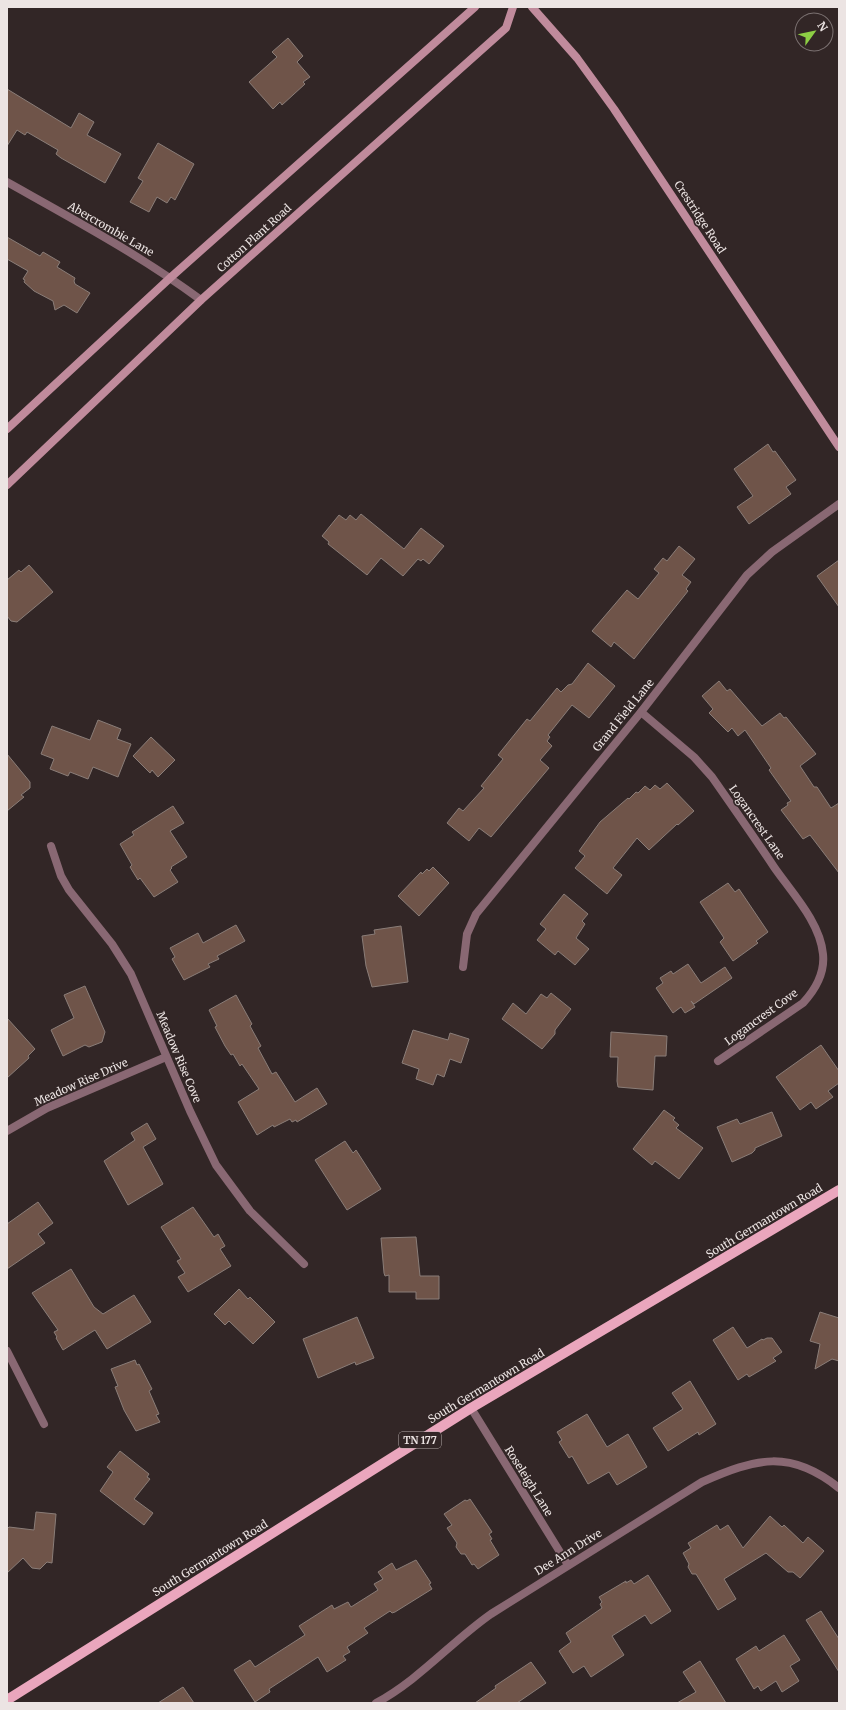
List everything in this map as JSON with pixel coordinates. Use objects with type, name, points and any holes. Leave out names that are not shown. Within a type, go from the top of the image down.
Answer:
[{"type":"main road","name":"South Germantown Road","points":[[7,1700],[471,1408],[839,1190]]},
{"type":"street","points":[[7,430],[170,278],[475,7]]},
{"type":"street","name":"Cotton Plant Road","points":[[7,485],[200,300],[506,28],[513,7]]},
{"type":"street","name":"Crestridge Road","points":[[532,7],[577,58],[614,109],[839,447]]},
{"type":"street","name":"Abercrombie Lane","points":[[7,182],[128,250],[200,300]]},
{"type":"street","name":"Grand Field Lane","points":[[463,967],[467,934],[476,914],[641,712],[755,567],[839,504]]},
{"type":"street","name":"Logancrest Lane","points":[[641,712],[694,757],[712,777],[815,927],[823,953],[823,965]]},
{"type":"street","name":"Meadow Rise Cove","points":[[51,846],[61,876],[69,890],[112,944],[131,974],[196,1125],[216,1165],[250,1211],[270,1233],[304,1264]]},
{"type":"street","name":"Logancrest Cove","points":[[718,1061],[803,1003],[816,985],[823,965]]},
{"type":"street","name":"Meadow Rise Drive","points":[[7,1131],[47,1108],[166,1057]]},
{"type":"street","points":[[7,1350],[44,1424]]},
{"type":"street","name":"Roseleigh Lane","points":[[471,1408],[568,1565]]},
{"type":"street","name":"Dee Ann Drive","points":[[376,1703],[416,1678],[471,1628],[568,1565],[702,1482],[728,1470],[770,1460],[792,1462],[818,1473],[839,1488]]},
{"type":"building","points":[[288,38],[303,56],[297,62],[310,77],[303,82],[305,84],[282,105],[280,102],[273,109],[249,82],[277,57],[272,52]]},
{"type":"building","points":[[7,89],[71,128],[79,113],[94,122],[87,135],[121,154],[105,183],[61,158],[56,154],[58,150],[27,132],[25,135],[17,130],[7,146]]},
{"type":"building","points":[[158,143],[194,164],[175,200],[171,197],[167,203],[157,197],[149,212],[130,202],[143,181],[138,178]]},
{"type":"building","points":[[7,237],[40,256],[43,252],[60,262],[57,267],[75,278],[75,284],[90,293],[77,313],[64,305],[55,310],[53,301],[34,291],[24,282],[25,280],[23,279],[28,271],[7,259]]},
{"type":"building","points":[[768,444],[773,452],[775,451],[796,480],[786,487],[791,494],[749,524],[737,507],[753,496],[734,469]]},
{"type":"building","points":[[361,514],[404,549],[421,528],[444,546],[429,564],[423,559],[421,561],[418,559],[403,576],[381,558],[367,575],[328,544],[329,542],[322,536],[339,515],[346,520],[350,515],[356,520]]},
{"type":"building","points":[[679,546],[695,559],[682,575],[691,582],[686,589],[688,591],[634,659],[614,642],[611,647],[592,631],[627,590],[638,599],[659,573],[654,569],[663,558],[667,561]]},
{"type":"building","points":[[839,560],[839,607],[817,576]]},
{"type":"building","points":[[29,565],[53,592],[17,622],[11,621],[7,616],[7,580],[19,570],[21,572]]},
{"type":"building","points":[[588,663],[615,686],[589,718],[572,705],[548,735],[550,737],[547,741],[552,746],[540,760],[549,768],[491,837],[479,828],[469,841],[447,823],[459,808],[463,811],[484,788],[481,786],[503,759],[498,755],[527,719],[530,721],[557,688],[561,692],[568,685],[572,684]]},
{"type":"building","points":[[719,681],[727,691],[730,689],[762,726],[780,713],[784,718],[786,717],[816,754],[800,766],[814,787],[817,787],[831,808],[839,803],[839,873],[810,835],[803,839],[781,810],[791,801],[769,770],[771,768],[745,730],[738,736],[732,728],[728,732],[709,713],[713,709],[702,696]]},
{"type":"building","points":[[98,720],[121,729],[117,739],[131,744],[118,777],[93,767],[88,779],[70,772],[68,776],[50,769],[54,759],[41,754],[52,726],[90,740]]},
{"type":"building","points":[[151,737],[175,760],[158,777],[152,770],[150,773],[133,756]]},
{"type":"building","points":[[7,754],[30,782],[30,788],[21,795],[24,797],[7,811]]},
{"type":"building","points":[[667,783],[694,811],[678,825],[677,824],[649,850],[637,838],[613,868],[622,875],[607,894],[575,868],[585,856],[579,851],[600,822],[628,798],[629,799],[636,792],[638,793],[645,786],[650,790],[655,785],[660,789]]},
{"type":"building","points":[[173,806],[184,823],[170,831],[187,857],[171,867],[172,868],[170,870],[178,882],[154,897],[140,878],[138,880],[130,867],[132,865],[120,844],[134,835],[132,832]]},
{"type":"building","points":[[433,867],[449,883],[419,916],[398,896],[421,872],[422,874],[427,869],[429,871]]},
{"type":"building","points":[[728,883],[735,892],[739,889],[768,932],[756,941],[758,943],[733,961],[720,942],[724,938],[700,902]]},
{"type":"building","points":[[564,894],[588,914],[582,921],[585,924],[576,938],[589,949],[575,965],[558,951],[555,955],[537,940],[546,929],[540,924]]},
{"type":"building","points":[[236,925],[245,941],[217,956],[219,959],[208,964],[210,967],[184,980],[172,959],[175,957],[170,948],[198,933],[203,943]]},
{"type":"building","points":[[401,926],[408,982],[372,987],[366,966],[362,936],[375,934],[374,930]]},
{"type":"building","points":[[688,964],[701,983],[725,967],[732,978],[694,1004],[691,1001],[695,1007],[685,1013],[681,1007],[673,1013],[656,988],[663,983],[660,978],[671,971],[673,974]]},
{"type":"building","points":[[85,986],[105,1032],[102,1042],[89,1047],[85,1045],[63,1056],[51,1030],[74,1018],[64,995]]},
{"type":"building","points":[[551,993],[571,1009],[555,1030],[555,1034],[542,1049],[502,1019],[513,1003],[526,1014],[541,994],[547,998]]},
{"type":"building","points":[[236,995],[252,1024],[250,1026],[261,1046],[258,1048],[272,1074],[276,1072],[295,1102],[317,1088],[327,1104],[297,1122],[296,1120],[292,1122],[290,1119],[274,1127],[273,1125],[257,1135],[238,1102],[259,1089],[242,1064],[240,1066],[233,1054],[231,1055],[225,1046],[215,1027],[217,1026],[209,1010]]},
{"type":"building","points":[[7,1018],[35,1049],[28,1056],[29,1058],[7,1078]]},
{"type":"building","points":[[413,1030],[448,1040],[450,1033],[469,1039],[461,1063],[450,1059],[444,1077],[437,1074],[433,1085],[416,1079],[419,1069],[402,1063]]},
{"type":"building","points":[[611,1032],[667,1036],[666,1056],[655,1056],[653,1090],[618,1087],[618,1057],[610,1057]]},
{"type":"building","points":[[821,1045],[839,1071],[839,1083],[828,1091],[833,1097],[816,1109],[811,1102],[800,1110],[776,1077]]},
{"type":"building","points":[[664,1110],[675,1118],[673,1120],[679,1125],[676,1128],[703,1148],[679,1179],[655,1161],[652,1165],[633,1149]]},
{"type":"building","points":[[772,1112],[782,1136],[755,1148],[752,1153],[732,1162],[717,1127],[737,1119],[740,1124]]},
{"type":"building","points":[[147,1123],[156,1139],[143,1147],[163,1184],[128,1205],[104,1161],[135,1140],[131,1133]]},
{"type":"building","points":[[345,1141],[353,1153],[356,1150],[381,1189],[347,1210],[315,1160]]},
{"type":"building","points":[[38,1202],[53,1223],[38,1234],[45,1243],[7,1269],[7,1224]]},
{"type":"building","points":[[193,1207],[214,1237],[218,1234],[225,1246],[220,1249],[231,1266],[188,1292],[178,1277],[185,1273],[177,1261],[181,1259],[161,1227]]},
{"type":"building","points":[[416,1237],[420,1276],[439,1276],[439,1299],[416,1299],[416,1292],[389,1292],[389,1275],[385,1276],[384,1273],[381,1238]]},
{"type":"building","points":[[71,1269],[94,1307],[103,1314],[134,1295],[151,1322],[107,1349],[95,1330],[63,1350],[54,1332],[58,1330],[32,1293]]},
{"type":"building","points":[[239,1289],[248,1299],[250,1297],[275,1322],[253,1344],[229,1321],[225,1325],[214,1314]]},
{"type":"building","points":[[820,1312],[839,1318],[839,1361],[832,1359],[815,1369],[820,1344],[810,1341]]},
{"type":"building","points":[[357,1317],[374,1358],[356,1365],[355,1362],[318,1378],[303,1339]]},
{"type":"building","points":[[733,1327],[747,1348],[762,1339],[772,1338],[782,1352],[773,1358],[776,1361],[749,1377],[747,1374],[738,1380],[713,1340]]},
{"type":"building","points":[[135,1360],[137,1365],[139,1364],[152,1389],[149,1391],[159,1414],[156,1415],[160,1422],[136,1431],[124,1410],[115,1387],[118,1386],[111,1369]]},
{"type":"building","points":[[690,1381],[716,1424],[699,1435],[698,1432],[668,1451],[653,1428],[683,1409],[672,1393]]},
{"type":"building","points":[[587,1414],[607,1447],[628,1434],[647,1467],[617,1485],[609,1472],[588,1484],[572,1456],[569,1458],[559,1442],[562,1440],[557,1432]]},
{"type":"building","points":[[120,1451],[149,1474],[147,1477],[150,1479],[134,1499],[153,1513],[144,1525],[100,1491],[113,1472],[107,1467]]},
{"type":"building","points":[[470,1499],[492,1532],[489,1534],[492,1539],[490,1540],[499,1555],[478,1569],[474,1564],[472,1565],[465,1554],[461,1554],[456,1547],[457,1543],[447,1528],[452,1525],[444,1514],[465,1500],[467,1501]]},
{"type":"building","points":[[36,1512],[56,1514],[52,1563],[47,1562],[40,1569],[32,1568],[23,1558],[7,1573],[7,1529],[9,1527],[34,1530]]},
{"type":"building","points":[[770,1516],[782,1527],[784,1525],[803,1543],[808,1537],[824,1551],[800,1578],[793,1572],[788,1572],[766,1553],[724,1579],[736,1599],[718,1610],[696,1574],[692,1574],[688,1567],[689,1564],[683,1553],[691,1548],[688,1543],[717,1525],[720,1530],[728,1525],[743,1548]]},
{"type":"building","points":[[416,1560],[431,1583],[429,1584],[432,1589],[395,1612],[392,1613],[390,1611],[364,1628],[368,1633],[347,1647],[350,1652],[343,1656],[346,1660],[327,1672],[318,1657],[269,1689],[270,1692],[255,1702],[234,1670],[250,1660],[255,1667],[305,1635],[299,1626],[332,1605],[334,1609],[348,1602],[351,1607],[378,1590],[374,1584],[383,1579],[378,1572],[392,1563],[396,1570]]},
{"type":"building","points":[[648,1575],[671,1611],[651,1624],[645,1615],[612,1636],[624,1655],[591,1677],[584,1666],[573,1673],[559,1651],[571,1642],[566,1633],[602,1608],[600,1604],[602,1602],[599,1597],[626,1581],[626,1583],[631,1580],[634,1584]]},
{"type":"building","points":[[821,1611],[839,1639],[839,1672],[806,1620]]},
{"type":"building","points":[[784,1635],[800,1660],[790,1666],[799,1681],[782,1692],[776,1681],[761,1691],[758,1686],[754,1689],[736,1659],[756,1646],[759,1651]]},
{"type":"building","points":[[700,1661],[726,1703],[677,1703],[696,1692],[683,1672]]},
{"type":"building","points":[[531,1662],[546,1683],[517,1703],[475,1703],[496,1688],[495,1686]]},
{"type":"building","points":[[183,1687],[194,1703],[158,1703]]}]
